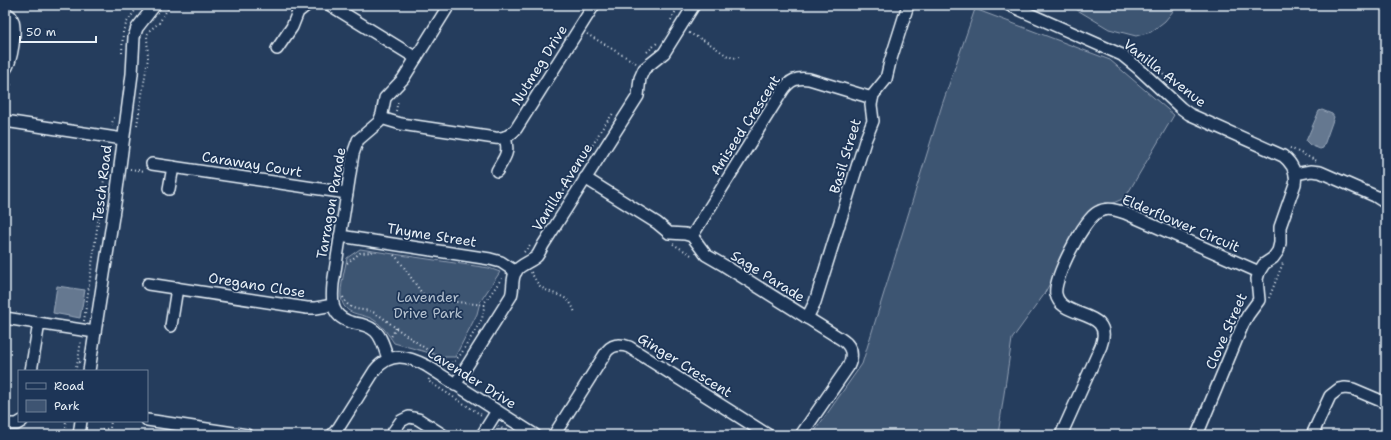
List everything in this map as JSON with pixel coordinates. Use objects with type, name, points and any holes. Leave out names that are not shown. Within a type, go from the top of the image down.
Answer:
[{"type":"street","name":"Tesch Road","points":[[89,370],[115,205],[133,67],[134,37],[137,28],[155,5]]},
{"type":"street","points":[[277,49],[292,27],[298,12],[308,5]]},
{"type":"street","points":[[330,5],[416,58]]},
{"type":"street","points":[[449,5],[400,83],[386,98],[381,118],[409,126],[495,138],[506,137],[508,148],[507,154],[497,171]]},
{"type":"street","name":"Nutmeg Drive","points":[[506,137],[512,134],[516,129],[594,5]]},
{"type":"street","name":"Vanilla Avenue","points":[[511,272],[538,254],[580,175],[638,96],[640,78],[644,69],[664,53],[694,5]]},
{"type":"street","points":[[872,98],[886,79],[908,5]]},
{"type":"street","name":"Vanilla Avenue","points":[[1009,5],[1122,55],[1189,114],[1284,156],[1291,164],[1295,174]]},
{"type":"street","points":[[5,13],[10,15],[12,18],[14,28],[11,59],[6,72]]},
{"type":"street","name":"Aniseed Crescent","points":[[692,236],[786,86],[792,80],[800,78],[808,79],[872,98]]},
{"type":"street","name":"Basil Street","points":[[808,318],[815,302],[865,142],[872,125],[872,98]]},
{"type":"street","name":"Tarragon Parade","points":[[333,305],[333,284],[353,154],[361,137],[377,124],[381,118]]},
{"type":"street","points":[[5,121],[123,139]]},
{"type":"street","name":"Caraway Court","points":[[148,167],[172,167],[347,193]]},
{"type":"street","points":[[169,190],[172,167]]},
{"type":"street","points":[[1258,272],[1264,264],[1276,255],[1280,247],[1280,227],[1295,184],[1295,174],[1314,171],[1320,172],[1375,196],[1386,203]]},
{"type":"street","points":[[580,175],[657,223],[667,231],[692,236]]},
{"type":"street","name":"Elderflower Circuit","points":[[1061,435],[1101,346],[1104,335],[1098,322],[1061,304],[1056,296],[1055,287],[1079,233],[1096,213],[1108,209],[1124,213],[1258,272]]},
{"type":"street","name":"Thyme Street","points":[[340,236],[490,259],[501,262],[511,272]]},
{"type":"street","name":"Sage Parade","points":[[692,236],[706,255],[808,318],[845,342],[851,348],[852,354],[848,367],[801,435]]},
{"type":"street","points":[[455,385],[513,293],[514,278],[511,272]]},
{"type":"street","name":"Clove Street","points":[[1197,435],[1248,315],[1259,300],[1257,279],[1258,272]]},
{"type":"street","name":"Oregano Close","points":[[148,284],[307,308],[333,305]]},
{"type":"street","points":[[171,326],[177,288]]},
{"type":"street","points":[[332,435],[339,427],[375,370],[388,359],[381,340],[375,331],[366,326],[347,321],[342,318],[335,310],[333,305]]},
{"type":"street","points":[[5,318],[95,332]]},
{"type":"street","points":[[31,370],[38,323]]},
{"type":"street","name":"Ginger Crescent","points":[[554,435],[607,351],[614,346],[623,345],[634,350],[768,435]]},
{"type":"street","name":"Lavender Drive","points":[[388,359],[399,357],[418,361],[535,435]]},
{"type":"street","points":[[1312,435],[1330,396],[1339,389],[1353,389],[1386,403]]},
{"type":"street","points":[[482,435],[497,411]]},
{"type":"street","points":[[391,435],[401,420],[409,417],[418,419],[443,435]]},
{"type":"street","points":[[148,420],[247,435]]},
{"type":"street","points":[[5,424],[16,424],[20,422]]},
{"type":"street","points":[[79,435],[81,422]]},
{"type":"path","points":[[668,26],[678,5]]},
{"type":"path","points":[[686,31],[707,42],[726,55],[733,58],[739,57]]},
{"type":"path","points":[[584,36],[586,34],[636,63]]},
{"type":"path","points":[[646,53],[659,41]]},
{"type":"path","points":[[633,68],[638,60]]},
{"type":"path","points":[[1147,63],[1161,70],[1171,84]]},
{"type":"path","points":[[5,100],[11,85],[6,72]]},
{"type":"path","points":[[580,175],[600,130],[615,110]]},
{"type":"path","points":[[1286,146],[1321,163]]},
{"type":"path","points":[[84,324],[106,165],[110,148]]},
{"type":"path","points":[[130,169],[148,167]]},
{"type":"path","points":[[539,232],[549,209],[568,186]]},
{"type":"path","points":[[521,254],[532,243]]},
{"type":"path","points":[[673,244],[693,256]]},
{"type":"path","points":[[346,265],[360,253],[376,251],[370,249]]},
{"type":"path","points":[[389,253],[398,260],[420,292],[429,299],[485,305]]},
{"type":"path","points":[[530,270],[541,287],[566,298],[574,309],[575,313]]},
{"type":"path","points":[[342,292],[348,305],[354,309],[374,312],[442,360],[453,363],[482,318],[485,305],[511,272]]},
{"type":"path","points":[[389,339],[396,328]]},
{"type":"path","points":[[76,370],[79,362],[82,338]]},
{"type":"path","points":[[439,365],[442,360]]},
{"type":"path","points":[[430,377],[428,381],[485,417]]},
{"type":"path","points":[[64,435],[66,422]]},
{"type":"path","points":[[96,435],[103,430],[110,428],[111,422]]},
{"type":"path","points":[[496,424],[513,435]]},
{"type":"green space","points":[[1069,5],[1178,5],[1165,21],[1151,32],[1136,36],[1109,29]]},
{"type":"green space","points":[[975,9],[1110,60],[1174,115],[1125,198],[1089,213],[1043,296],[1012,339],[998,435],[812,435],[862,364],[942,105]]},
{"type":"green space","name":"Lavender Drive Park","points":[[360,249],[489,268],[500,272],[480,302],[477,314],[455,357],[444,357],[394,343],[377,322],[349,311],[346,308],[341,297],[341,293],[347,258]]},
{"type":"shaded area","points":[[1322,110],[1332,114],[1334,117],[1323,148],[1320,149],[1310,145],[1306,141],[1319,111]]},
{"type":"shaded area","points":[[57,286],[85,290],[80,318],[53,313]]}]
